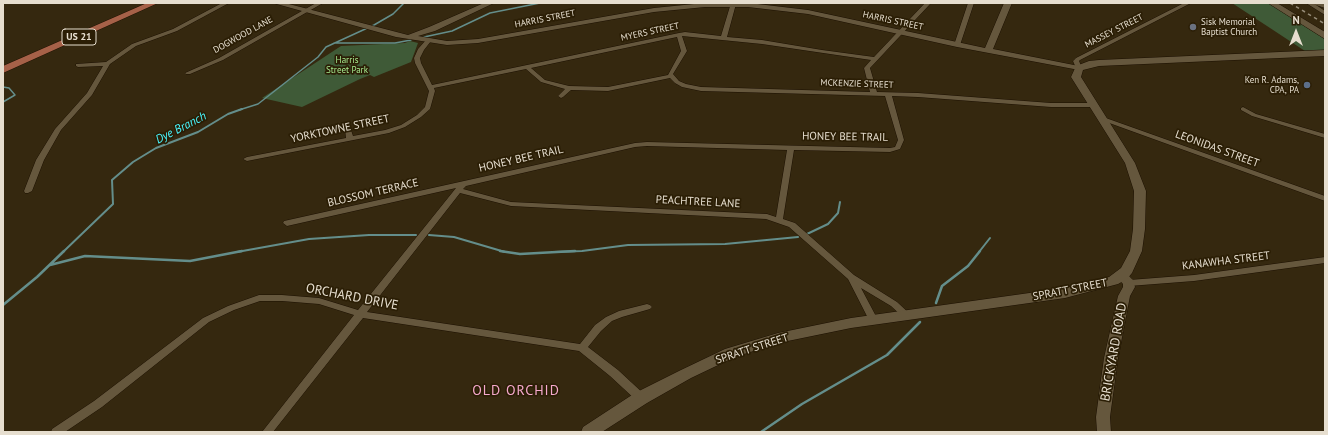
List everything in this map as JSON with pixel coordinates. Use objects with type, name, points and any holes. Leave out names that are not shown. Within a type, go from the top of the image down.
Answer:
[{"type":"main road","name":"US 21","points":[[3,70],[154,3]]},
{"type":"main road","points":[[1272,3],[1325,36]]},
{"type":"main road","points":[[1079,68],[1099,63],[1325,54]]},
{"type":"main road","name":"SPRATT STREET","points":[[589,432],[642,398],[686,374],[730,353],[778,338],[873,320],[1065,293],[1126,280],[1136,251],[1139,228],[1140,191],[1130,163],[1076,77],[1079,68]]},
{"type":"street","points":[[28,191],[40,160],[58,129],[90,94],[107,64],[134,45],[175,30],[203,13],[226,3]]},
{"type":"street","name":"HARRIS STREET","points":[[278,3],[369,28],[428,41],[447,43],[478,41],[654,10],[733,4],[808,12],[957,45],[1079,68]]},
{"type":"street","name":"DOGWOOD LANE","points":[[188,73],[222,59],[320,3]]},
{"type":"street","points":[[408,37],[432,29],[490,3]]},
{"type":"street","points":[[874,94],[867,68],[928,3]]},
{"type":"street","points":[[957,45],[971,3]]},
{"type":"street","points":[[988,51],[1008,3]]},
{"type":"street","name":"MASSEY STREET","points":[[1079,68],[1076,61],[1078,58],[1188,3]]},
{"type":"street","points":[[1309,3],[1325,13]]},
{"type":"street","points":[[1315,3],[1325,6]]},
{"type":"street","points":[[724,37],[733,4]]},
{"type":"street","points":[[527,66],[543,81],[569,88],[608,89],[671,76],[670,74],[684,51],[679,35]]},
{"type":"street","name":"MYERS STREET","points":[[430,87],[679,35],[724,37],[876,59]]},
{"type":"street","points":[[428,41],[421,49],[417,58],[430,87]]},
{"type":"street","points":[[78,65],[107,64]]},
{"type":"street","name":"MCKENZIE STREET","points":[[671,76],[684,86],[701,88],[888,94],[1051,105],[1093,105]]},
{"type":"street","name":"YORKTOWNE STREET","points":[[247,159],[350,140],[387,132],[403,126],[419,116],[428,108],[432,91],[430,87]]},
{"type":"street","points":[[561,96],[569,88]]},
{"type":"street","name":"HONEY BEE TRAIL","points":[[461,187],[635,145],[664,144],[791,147],[881,151],[898,148],[901,140],[888,94]]},
{"type":"street","points":[[1243,109],[1254,115],[1325,136]]},
{"type":"street","name":"LEONIDAS STREET","points":[[1103,119],[1325,199]]},
{"type":"street","points":[[343,126],[348,128],[350,140]]},
{"type":"street","points":[[779,221],[791,147]]},
{"type":"street","points":[[267,432],[461,187]]},
{"type":"street","name":"PEACHTREE LANE","points":[[461,187],[511,204],[767,217],[792,225],[851,277],[894,304],[906,315]]},
{"type":"street","name":"BLOSSOM TERRACE","points":[[287,223],[461,187]]},
{"type":"street","name":"KANAWHA STREET","points":[[1126,280],[1194,278],[1325,260]]},
{"type":"street","points":[[851,277],[873,320]]},
{"type":"street","name":"BRICKYARD ROAD","points":[[1104,432],[1103,417],[1111,358],[1126,280]]},
{"type":"street","name":"ORCHARD DRIVE","points":[[56,432],[98,404],[206,320],[231,308],[259,298],[319,301],[361,314],[582,348],[614,373],[642,398]]},
{"type":"street","points":[[582,348],[598,328],[609,319],[619,314],[646,306]]},
{"type":"green space","points":[[1232,3],[1268,3],[1274,6],[1325,39],[1325,50],[1305,51]]},
{"type":"green space","name":"Harris Street Park","points":[[410,41],[418,43],[411,62],[374,77],[370,75],[360,79],[302,107],[262,98],[341,46],[405,43]]},
{"type":"waterway","name":"Dye Branch","points":[[335,43],[374,25],[393,14],[404,3]]},
{"type":"waterway","points":[[424,37],[452,31],[490,13],[540,3]]},
{"type":"waterway","points":[[335,43],[395,43],[411,40]]},
{"type":"waterway","name":"Dye Branch","points":[[241,109],[258,104],[318,57],[326,47],[335,43]]},
{"type":"waterway","points":[[3,87],[9,88],[15,95],[3,102]]},
{"type":"waterway","name":"Dye Branch","points":[[63,252],[113,204],[112,180],[133,162],[156,148],[198,132],[228,114],[241,109]]},
{"type":"waterway","points":[[807,234],[828,224],[838,213],[840,202]]},
{"type":"waterway","points":[[237,252],[309,239],[369,235],[416,235]]},
{"type":"waterway","points":[[429,235],[454,237],[503,251]]},
{"type":"waterway","points":[[562,252],[582,251],[628,245],[725,244],[798,237]]},
{"type":"waterway","points":[[979,252],[990,238]]},
{"type":"waterway","name":"Dye Branch","points":[[3,305],[37,277],[64,251]]},
{"type":"waterway","points":[[50,265],[85,256],[190,261],[242,251]]},
{"type":"waterway","points":[[503,251],[520,254],[562,252]]},
{"type":"waterway","points":[[562,252],[575,251]]},
{"type":"waterway","points":[[936,303],[942,286],[968,266],[980,251]]},
{"type":"waterway","points":[[554,252],[562,252]]},
{"type":"waterway","points":[[761,432],[802,404],[887,355],[920,322]]},
{"type":"railway","points":[[1290,3],[1325,24]]},
{"type":"place","name":"Sisk Memorial Baptist Church","points":[[1193,27]]},
{"type":"place","name":"Ken R. Adams, CPA, PA","points":[[1307,85]]},
{"type":"district","name":"OLD ORCHID","points":[[516,391]]}]
